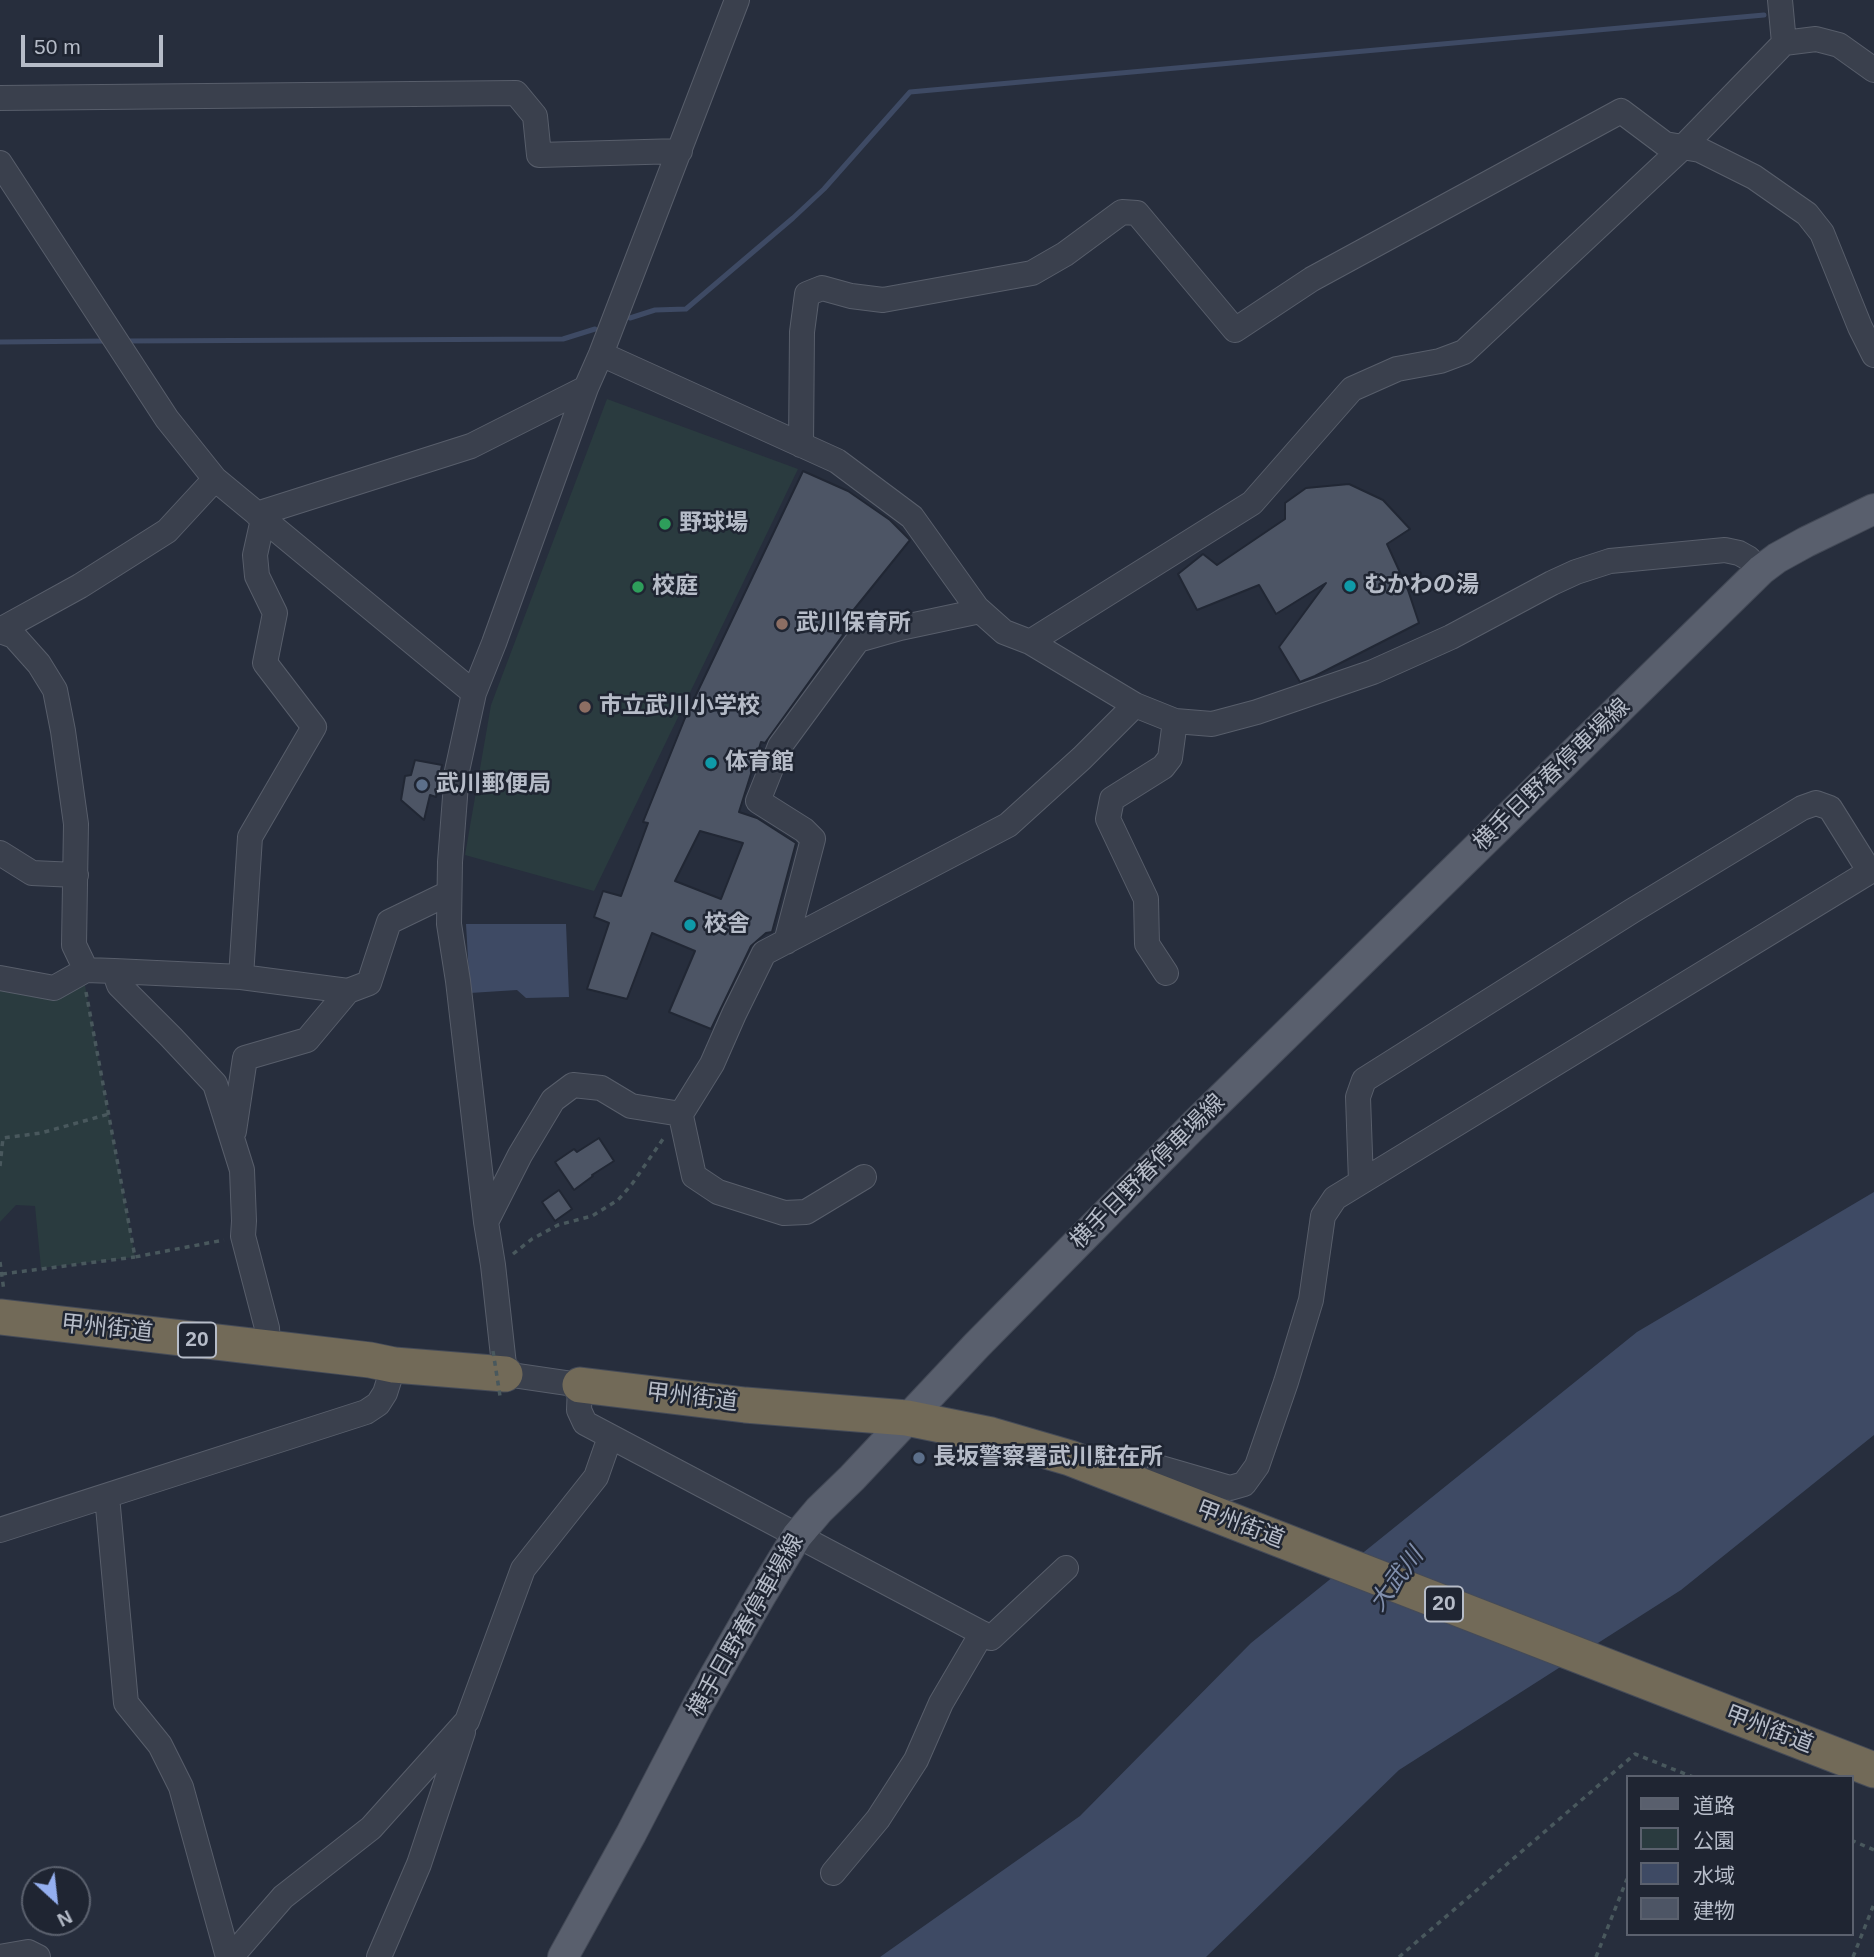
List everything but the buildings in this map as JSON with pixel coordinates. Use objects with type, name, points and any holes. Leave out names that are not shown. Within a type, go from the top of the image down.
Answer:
[{"type":"highway","name":"甲州街道","points":[[0,1317],[394,1365],[499,1374]]},
{"type":"highway","name":"甲州街道","points":[[580,1385],[745,1405],[907,1418],[991,1435],[1070,1458],[1874,1770]]},
{"type":"main road","name":"横手日野春停車場線","points":[[563,1957],[698,1705],[797,1536],[819,1510],[977,1345],[1196,1124],[1761,570],[1806,542],[1874,509]]},
{"type":"street","points":[[737,0],[586,388],[474,693],[457,771],[453,806],[449,924],[493,1265],[499,1374],[580,1385],[579,1410],[585,1423],[991,1638],[1066,1568]]},
{"type":"street","points":[[1780,0],[1784,43]]},
{"type":"street","points":[[1030,642],[1252,503],[1352,389],[1397,369],[1440,361],[1464,352],[1682,148],[1784,43],[1815,39],[1839,45],[1874,70]]},
{"type":"street","points":[[0,98],[516,93],[535,116],[539,155],[680,151]]},
{"type":"street","points":[[801,444],[802,332],[807,294],[822,288],[851,296],[883,300],[1031,273],[1065,254],[1122,212],[1137,213],[1235,330],[1312,279],[1621,111],[1665,145],[1700,150],[1755,177],[1807,214],[1822,233],[1874,355]]},
{"type":"street","points":[[0,163],[167,419],[215,479],[474,693]]},
{"type":"street","points":[[601,354],[837,461],[912,517],[980,611],[1004,632],[1030,642],[1135,705],[1175,721],[1212,724],[1258,712],[1373,672],[1451,638],[1552,583],[1610,561],[1725,550],[1739,553],[1761,570]]},
{"type":"street","points":[[260,517],[471,446],[586,388]]},
{"type":"street","points":[[0,631],[80,586],[167,531],[215,479]]},
{"type":"street","points":[[241,977],[250,837],[314,727],[265,663],[275,613],[257,576],[255,555],[260,517]]},
{"type":"street","points":[[786,942],[813,839],[804,830],[758,801],[780,746],[858,640],[980,611]]},
{"type":"street","points":[[0,631],[14,636],[39,664],[55,690],[76,824],[74,945],[86,970]]},
{"type":"street","points":[[486,1222],[520,1155],[553,1100],[573,1085],[600,1088],[631,1106],[681,1114],[712,1064],[764,953],[1008,825],[1082,758],[1135,705]]},
{"type":"street","points":[[1166,972],[1147,944],[1146,899],[1108,819],[1112,799],[1163,767],[1170,758],[1175,721]]},
{"type":"street","points":[[1150,1490],[1161,1468],[1230,1488],[1244,1483],[1257,1466],[1311,1300],[1323,1216],[1335,1198],[1872,871],[1830,808],[1816,803],[1802,808],[1364,1080],[1358,1097],[1361,1182]]},
{"type":"street","points":[[0,853],[32,873],[76,875]]},
{"type":"street","points":[[0,978],[54,988],[86,970],[114,971],[241,977],[348,991],[369,984],[389,922],[449,892]]},
{"type":"street","points":[[114,971],[119,985],[215,1084],[242,1170],[243,1236],[267,1328],[268,1348]]},
{"type":"street","points":[[233,1136],[245,1058],[307,1040],[348,991]]},
{"type":"street","points":[[681,1116],[694,1176],[718,1192],[784,1213],[806,1212],[864,1177]]},
{"type":"street","points":[[0,1530],[366,1412],[378,1404],[385,1393],[394,1365]]},
{"type":"street","points":[[379,1957],[419,1864],[467,1721],[523,1569],[596,1477],[610,1437]]},
{"type":"street","points":[[107,1496],[126,1703],[160,1745],[181,1787],[229,1957]]},
{"type":"street","points":[[833,1873],[878,1819],[916,1760],[942,1703],[982,1633]]},
{"type":"street","points":[[229,1957],[283,1897],[371,1828],[467,1721]]},
{"type":"street","points":[[0,1957],[28,1952],[38,1957]]},
{"type":"path","points":[[86,970],[84,980],[135,1257]]},
{"type":"path","points":[[0,1166],[3,1138],[41,1133],[109,1114]]},
{"type":"path","points":[[493,1265],[501,1263],[532,1239],[558,1225],[592,1216],[618,1200],[681,1116]]},
{"type":"path","points":[[2,1274],[135,1257],[243,1236]]},
{"type":"path","points":[[1399,1957],[1635,1754],[1688,1775]]},
{"type":"path","points":[[1669,1775],[1672,1768]]},
{"type":"path","points":[[1853,1841],[1874,1850]]},
{"type":"path","points":[[1596,1957],[1626,1882]]},
{"type":"path","points":[[1853,1957],[1874,1904]]},
{"type":"green space","name":"校庭","points":[[607,399],[798,469],[594,891],[465,855],[491,705]]},
{"type":"green space","points":[[84,980],[135,1257],[41,1268],[35,1206],[16,1205],[0,1222],[0,984]]},
{"type":"water","points":[[466,924],[566,924],[569,997],[526,998],[517,990],[470,993]]},
{"type":"water","name":"大武川","points":[[1874,1192],[1874,1435],[1681,1590],[1399,1770],[1206,1957],[880,1957],[1080,1816],[1251,1643],[1637,1332]]},
{"type":"waterway","points":[[630,318],[655,310],[686,309],[824,189],[910,92],[1764,15]]},
{"type":"waterway","points":[[124,341],[563,339],[595,329]]},
{"type":"waterway","points":[[0,342],[107,341]]},
{"type":"place","name":"野球場","points":[[665,524]]},
{"type":"place","name":"むかわの湯","points":[[1350,586]]},
{"type":"place","name":"校庭","points":[[638,587]]},
{"type":"place","name":"武川保育所","points":[[782,624]]},
{"type":"place","name":"市立武川小学校","points":[[585,707]]},
{"type":"place","name":"体育館","points":[[711,763]]},
{"type":"place","name":"武川郵便局","points":[[422,785]]},
{"type":"place","name":"校舎","points":[[690,925]]},
{"type":"place","name":"長坂警察署武川駐在所","points":[[919,1458]]}]
